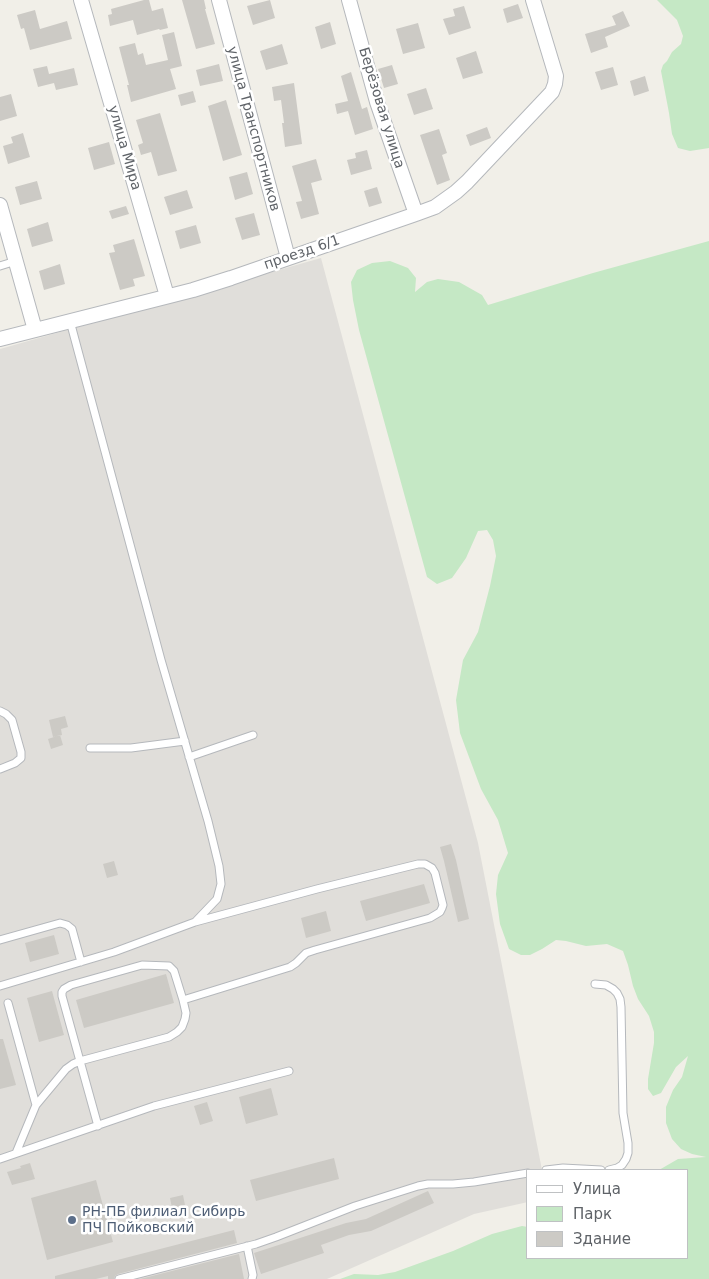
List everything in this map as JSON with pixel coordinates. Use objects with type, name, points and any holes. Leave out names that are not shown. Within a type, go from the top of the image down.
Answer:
[{"type":"street","name":"улица Мира","points":[[81,0],[167,296]]},
{"type":"street","name":"улица Транспортников","points":[[219,0],[288,258]]},
{"type":"street","name":"Берёзовая улица","points":[[349,0],[377,102],[416,214]]},
{"type":"street","name":"проезд 6/1","points":[[0,339],[194,290],[435,207],[456,192],[552,92],[556,76],[534,0]]},
{"type":"street","points":[[0,205],[35,330]]},
{"type":"lane","points":[[0,266],[16,261]]},
{"type":"lane","points":[[70,320],[158,651],[208,820],[219,866],[221,884],[217,899],[195,922]]},
{"type":"lane","points":[[0,711],[12,720],[21,752],[20,758],[15,763],[0,769]]},
{"type":"lane","points":[[189,757],[253,735]]},
{"type":"lane","points":[[90,748],[131,748],[185,741]]},
{"type":"lane","points":[[0,986],[81,962],[195,922],[418,864],[425,864],[432,868],[435,873],[443,905],[440,912],[430,918],[315,950],[306,953],[290,967],[183,1000]]},
{"type":"lane","points":[[0,940],[60,923],[67,925],[72,930],[81,962]]},
{"type":"lane","points":[[16,1153],[36,1105],[66,1069],[80,1061],[168,1037],[182,1027],[186,1013],[174,972],[169,966],[142,965],[71,985],[62,992],[62,996],[80,1061],[98,1126]]},
{"type":"lane","points":[[595,984],[606,985],[613,989],[620,999],[621,1007],[623,1112],[628,1153],[622,1165],[613,1169]]},
{"type":"lane","points":[[8,1003],[36,1105]]},
{"type":"lane","points":[[0,1159],[154,1106],[289,1071]]},
{"type":"lane","points":[[554,1169],[582,1169]]},
{"type":"lane","points":[[119,1279],[276,1238],[355,1206],[410,1188],[428,1184],[474,1182],[526,1173]]},
{"type":"lane","points":[[247,1246],[253,1275],[252,1279]]},
{"type":"shaded area","points":[[321,258],[478,843],[542,1169],[526,1169],[526,1202],[474,1214],[327,1279],[0,1279],[0,349]]},
{"type":"green space","points":[[657,0],[709,0],[709,148],[690,151],[678,148],[672,134],[661,71],[672,52],[681,44],[683,36],[677,20]]},
{"type":"green space","points":[[709,241],[709,1279],[340,1279],[354,1274],[378,1275],[395,1272],[453,1251],[492,1234],[522,1226],[526,1227],[526,1259],[689,1259],[689,1169],[661,1169],[678,1159],[706,1157],[681,1149],[672,1139],[666,1123],[666,1107],[673,1090],[682,1077],[688,1056],[676,1067],[661,1093],[653,1096],[648,1089],[648,1079],[654,1032],[649,1016],[638,999],[633,986],[623,951],[607,944],[586,946],[556,940],[530,955],[521,955],[509,949],[500,924],[496,894],[498,875],[508,853],[498,820],[481,789],[460,733],[456,700],[463,660],[478,632],[490,586],[496,556],[493,540],[487,530],[478,531],[466,558],[452,578],[437,584],[427,577],[359,330],[351,282],[357,270],[372,263],[390,261],[408,268],[416,278],[415,292],[427,282],[438,279],[459,282],[482,295],[488,305],[593,273]]},
{"type":"building","points":[[149,0],[152,11],[163,8],[168,28],[137,35],[133,20],[110,26],[108,15],[112,14],[111,9]]},
{"type":"building","points":[[182,0],[204,0],[215,44],[196,49]]},
{"type":"building","points":[[270,0],[275,18],[253,25],[247,6]]},
{"type":"building","points":[[518,4],[523,18],[507,23],[503,9]]},
{"type":"building","points":[[464,6],[471,28],[449,35],[443,19],[455,16],[453,9]]},
{"type":"building","points":[[35,10],[40,29],[67,21],[72,39],[30,50],[24,28],[21,29],[17,15]]},
{"type":"building","points":[[623,11],[630,26],[605,37],[608,47],[591,53],[585,34],[616,25],[612,16]]},
{"type":"building","points":[[330,22],[336,44],[321,49],[315,27]]},
{"type":"building","points":[[418,23],[425,48],[403,54],[396,29]]},
{"type":"building","points":[[174,32],[182,66],[170,69],[176,89],[131,102],[127,85],[129,85],[119,47],[135,43],[138,55],[143,53],[146,65],[168,60],[162,35]]},
{"type":"building","points":[[282,44],[288,64],[266,70],[260,51]]},
{"type":"building","points":[[476,51],[483,73],[463,79],[456,58]]},
{"type":"building","points":[[219,64],[223,81],[200,86],[196,70]]},
{"type":"building","points":[[392,65],[398,84],[384,88],[378,69]]},
{"type":"building","points":[[47,66],[49,74],[74,68],[78,85],[56,90],[54,83],[38,87],[33,69]]},
{"type":"building","points":[[613,67],[618,85],[601,90],[595,72]]},
{"type":"building","points":[[351,72],[362,109],[367,107],[373,129],[355,135],[348,111],[337,114],[335,104],[348,101],[341,76]]},
{"type":"building","points":[[645,76],[649,91],[634,96],[630,81]]},
{"type":"building","points":[[294,83],[302,144],[285,147],[281,100],[274,101],[272,87]]},
{"type":"building","points":[[426,88],[433,109],[414,115],[407,94]]},
{"type":"building","points":[[193,91],[196,102],[181,106],[178,95]]},
{"type":"building","points":[[11,94],[17,116],[0,121],[0,97]]},
{"type":"building","points":[[226,100],[242,155],[223,161],[208,106]]},
{"type":"building","points":[[160,113],[177,171],[158,176],[151,152],[141,155],[138,145],[143,143],[136,120]]},
{"type":"building","points":[[487,127],[491,138],[470,146],[466,135]]},
{"type":"building","points":[[439,129],[447,153],[442,155],[450,180],[437,185],[420,135]]},
{"type":"building","points":[[23,133],[30,157],[8,164],[3,146],[13,143],[11,137]]},
{"type":"building","points":[[109,142],[115,164],[94,170],[88,148]]},
{"type":"building","points":[[367,150],[372,169],[351,175],[347,160],[356,158],[355,153]]},
{"type":"building","points":[[316,159],[322,180],[311,183],[319,214],[301,219],[296,202],[302,201],[292,166]]},
{"type":"building","points":[[247,172],[253,194],[235,200],[229,177]]},
{"type":"building","points":[[37,181],[42,199],[20,205],[15,187]]},
{"type":"building","points":[[377,187],[382,203],[369,207],[364,191]]},
{"type":"building","points":[[187,190],[193,208],[170,215],[164,197]]},
{"type":"building","points":[[126,206],[129,214],[112,219],[109,211]]},
{"type":"building","points":[[254,213],[260,235],[242,240],[235,218]]},
{"type":"building","points":[[48,222],[53,241],[32,247],[27,229]]},
{"type":"building","points":[[196,225],[201,243],[180,249],[175,231]]},
{"type":"building","points":[[134,239],[145,276],[133,279],[135,286],[120,290],[109,253],[115,252],[113,245]]},
{"type":"building","points":[[60,264],[65,284],[44,290],[39,271]]},
{"type":"building","points":[[65,716],[68,727],[61,729],[62,735],[53,737],[49,720]]},
{"type":"building","points":[[60,735],[63,745],[51,749],[48,739]]},
{"type":"building","points":[[451,844],[469,919],[458,922],[440,847]]},
{"type":"building","points":[[114,861],[118,875],[107,878],[103,864]]},
{"type":"building","points":[[424,884],[430,903],[366,921],[360,901]]},
{"type":"building","points":[[326,911],[331,931],[306,938],[301,918]]},
{"type":"building","points":[[54,935],[59,954],[30,962],[25,943]]},
{"type":"building","points":[[166,974],[174,1003],[84,1028],[76,1000]]},
{"type":"building","points":[[52,991],[64,1035],[39,1042],[27,998]]},
{"type":"building","points":[[0,1039],[3,1039],[16,1085],[0,1089]]},
{"type":"building","points":[[271,1088],[278,1115],[246,1124],[239,1097]]},
{"type":"building","points":[[207,1102],[213,1121],[200,1125],[194,1106]]},
{"type":"building","points":[[334,1158],[339,1179],[256,1201],[250,1180]]},
{"type":"building","points":[[30,1163],[35,1179],[12,1185],[7,1172]]},
{"type":"building","points":[[96,1180],[113,1242],[47,1260],[31,1198]]},
{"type":"building","points":[[428,1191],[434,1203],[371,1231],[349,1235],[321,1245],[324,1253],[261,1274],[254,1253],[346,1223],[366,1219]]},
{"type":"building","points":[[183,1195],[185,1205],[172,1208],[170,1198]]},
{"type":"building","points":[[234,1230],[237,1243],[118,1274],[114,1279],[108,1279],[108,1276],[96,1279],[55,1279],[55,1276]]},
{"type":"building","points":[[239,1254],[244,1279],[140,1279]]},
{"type":"place","name":"РН-ПБ филиал Сибирь ПЧ Пойковский","points":[[72,1220]]}]
